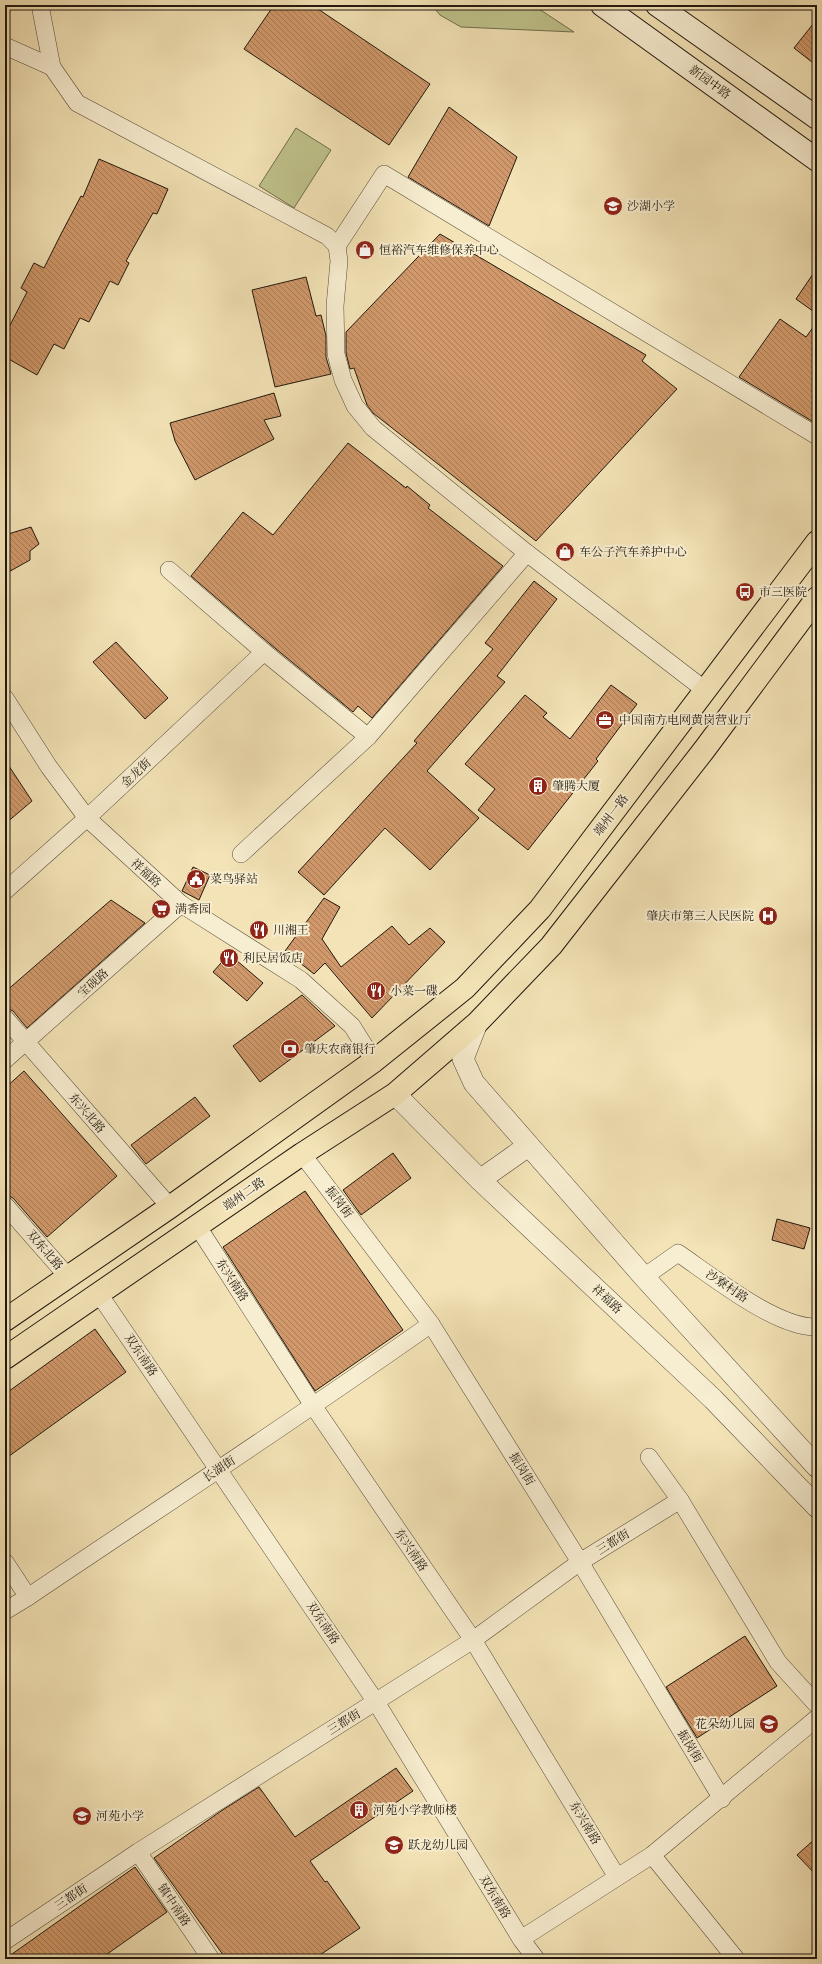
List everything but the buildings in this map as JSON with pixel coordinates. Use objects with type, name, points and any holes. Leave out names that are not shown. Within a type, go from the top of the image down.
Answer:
[{"type":"main road","name":"新园中路","points":[[602,5],[817,160]]},
{"type":"main road","points":[[657,5],[817,118]]},
{"type":"main road","name":"端州一路","points":[[374,1061],[465,988],[540,909],[817,542]]},
{"type":"main road","points":[[477,1022],[552,946],[699,756],[817,598]]},
{"type":"main road","name":"端州二路","points":[[5,1358],[198,1227],[302,1154],[395,1094],[477,1022]]},
{"type":"main road","points":[[5,1320],[69,1278],[374,1061]]},
{"type":"street","points":[[40,5],[52,67],[77,103],[328,236],[337,246],[339,261],[334,306],[336,354],[343,380],[355,406],[373,428],[527,553],[705,690]]},
{"type":"street","points":[[5,46],[52,67]]},
{"type":"street","points":[[337,246],[384,174],[817,436]]},
{"type":"street","points":[[241,854],[368,737],[527,553]]},
{"type":"street","points":[[169,570],[264,652],[368,737]]},
{"type":"street","name":"金龙街","points":[[5,890],[87,818],[264,652]]},
{"type":"street","name":"祥福路","points":[[5,698],[11,720],[49,767],[87,818],[181,904],[301,980],[352,1026],[374,1061]]},
{"type":"street","name":"宝砚路","points":[[5,1060],[26,1043],[181,904]]},
{"type":"street","name":"东兴北路","points":[[5,1018],[170,1207]]},
{"type":"street","points":[[477,1022],[463,1059],[474,1083],[644,1277],[817,1467]]},
{"type":"street","name":"祥福路","points":[[395,1094],[480,1180],[713,1400],[817,1507]]},
{"type":"street","points":[[480,1180],[528,1146]]},
{"type":"street","name":"振岗街","points":[[302,1154],[431,1324],[580,1562],[722,1799]]},
{"type":"street","name":"双东北路","points":[[5,1205],[69,1278]]},
{"type":"street","name":"东兴南路","points":[[198,1227],[314,1407],[473,1640],[617,1877]]},
{"type":"street","name":"沙寮村路","points":[[644,1277],[678,1253],[771,1315],[808,1327],[817,1327]]},
{"type":"street","name":"双东南路","points":[[99,1294],[219,1468],[376,1702],[521,1939],[536,1959]]},
{"type":"street","name":"长湖街","points":[[5,1611],[219,1468],[314,1407],[431,1324]]},
{"type":"street","points":[[649,1457],[680,1500],[778,1662],[817,1705]]},
{"type":"street","name":"三都街","points":[[5,1941],[138,1852],[473,1640],[580,1562],[680,1500]]},
{"type":"street","points":[[5,1562],[28,1597]]},
{"type":"street","points":[[521,1939],[652,1855],[722,1799],[817,1718]]},
{"type":"street","name":"镇中南路","points":[[138,1852],[211,1959]]},
{"type":"street","points":[[652,1855],[736,1959]]},
{"type":"green space","points":[[432,5],[533,5],[574,32],[461,27],[440,15]]},
{"type":"green space","points":[[296,128],[331,150],[294,208],[259,186]]},
{"type":"place","name":"沙湖小学","points":[[613,206]]},
{"type":"place","name":"恒裕汽车维修保养中心","points":[[365,250]]},
{"type":"place","name":"车公子汽车养护中心","points":[[565,552]]},
{"type":"place","name":"市三医院","points":[[745,592]]},
{"type":"place","name":"中国南方电网黄岗营业厅","points":[[605,720]]},
{"type":"place","name":"肇腾大厦","points":[[538,786]]},
{"type":"place","name":"菜鸟驿站","points":[[196,879]]},
{"type":"place","name":"满香园","points":[[161,909]]},
{"type":"place","name":"肇庆市第三人民医院","points":[[768,916]]},
{"type":"place","name":"川湘王","points":[[259,930]]},
{"type":"place","name":"利民居饭店","points":[[229,958]]},
{"type":"place","name":"小菜一碟","points":[[376,991]]},
{"type":"place","name":"肇庆农商银行","points":[[290,1049]]},
{"type":"place","name":"花朵幼儿园","points":[[769,1724]]},
{"type":"place","name":"河苑小学教师楼","points":[[359,1810]]},
{"type":"place","name":"河苑小学","points":[[82,1816]]},
{"type":"place","name":"跃龙幼儿园","points":[[394,1845]]}]
